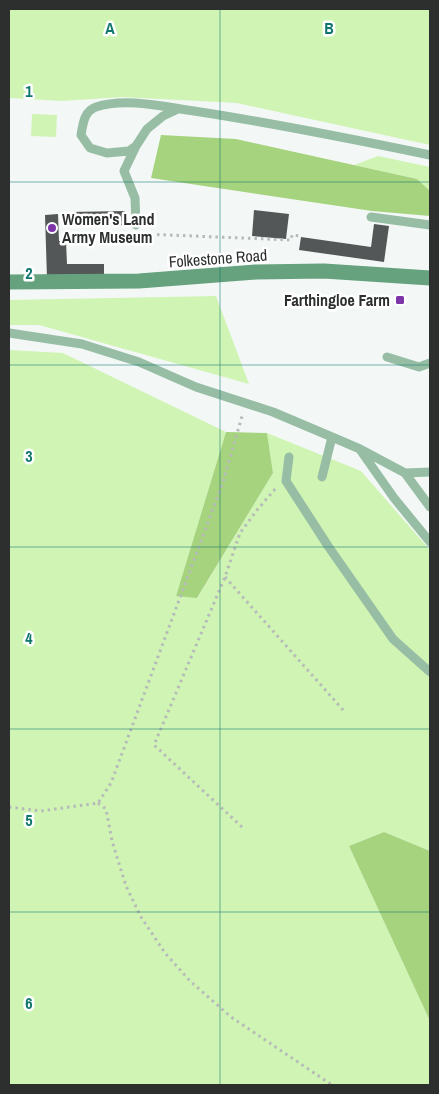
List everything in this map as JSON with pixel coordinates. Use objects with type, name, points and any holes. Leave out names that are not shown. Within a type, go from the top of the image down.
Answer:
[{"type":"main road","name":"Folkestone Road","points":[[9,282],[138,281],[256,272],[324,271],[430,278]]},
{"type":"lane","points":[[136,146],[129,150],[107,153],[90,148],[81,135],[84,118],[94,107],[119,103],[178,109],[430,154]]},
{"type":"lane","points":[[136,225],[135,198],[124,171],[147,129],[163,116],[178,109]]},
{"type":"lane","points":[[371,218],[430,225]]},
{"type":"lane","points":[[9,333],[82,344],[139,362],[196,386],[273,412],[360,449],[405,473],[430,507]]},
{"type":"lane","points":[[388,357],[419,367],[430,363]]},
{"type":"lane","points":[[322,477],[332,437]]},
{"type":"lane","points":[[360,449],[394,498],[430,542]]},
{"type":"lane","points":[[289,457],[286,481],[328,546],[393,639],[430,672]]},
{"type":"lane","points":[[405,473],[430,472]]},
{"type":"path","points":[[144,234],[291,240],[292,235],[300,236]]},
{"type":"path","points":[[98,803],[111,783],[154,672],[223,482],[246,404]]},
{"type":"path","points":[[242,827],[154,745],[225,577],[240,533],[256,510],[276,488],[286,481]]},
{"type":"path","points":[[225,577],[344,712]]},
{"type":"path","points":[[9,807],[42,811],[98,803],[106,809],[112,841],[126,886],[141,917],[164,953],[190,981],[230,1017],[332,1085]]},
{"type":"green space","points":[[9,9],[430,9],[430,145],[237,103],[122,97],[62,101],[9,98]]},
{"type":"green space","points":[[32,114],[57,115],[56,137],[31,136]]},
{"type":"green space","points":[[161,135],[236,139],[417,179],[430,191],[430,216],[372,211],[151,178]]},
{"type":"green space","points":[[378,156],[430,167],[430,191],[417,179],[354,165]]},
{"type":"green space","points":[[216,296],[249,384],[39,325],[9,325],[9,300]]},
{"type":"green space","points":[[9,350],[63,353],[226,432],[176,596],[198,597],[273,473],[267,433],[361,471],[430,550],[430,851],[384,832],[349,846],[430,1021],[430,1085],[9,1085]]},
{"type":"green space","points":[[226,432],[267,433],[273,473],[197,598],[176,596]]},
{"type":"green space","points":[[384,832],[430,851],[430,1021],[349,846]]},
{"type":"building","points":[[254,210],[289,214],[286,239],[252,236]]},
{"type":"building","points":[[125,211],[126,225],[69,226],[69,212]]},
{"type":"building","points":[[58,214],[59,241],[66,241],[67,264],[104,264],[104,278],[47,279],[45,215]]},
{"type":"building","points":[[374,224],[389,226],[384,262],[299,250],[301,237],[371,247]]},
{"type":"place","name":"Women's Land Army Museum","points":[[52,228]]},
{"type":"place","name":"Farthingloe Farm","points":[[400,300]]}]
